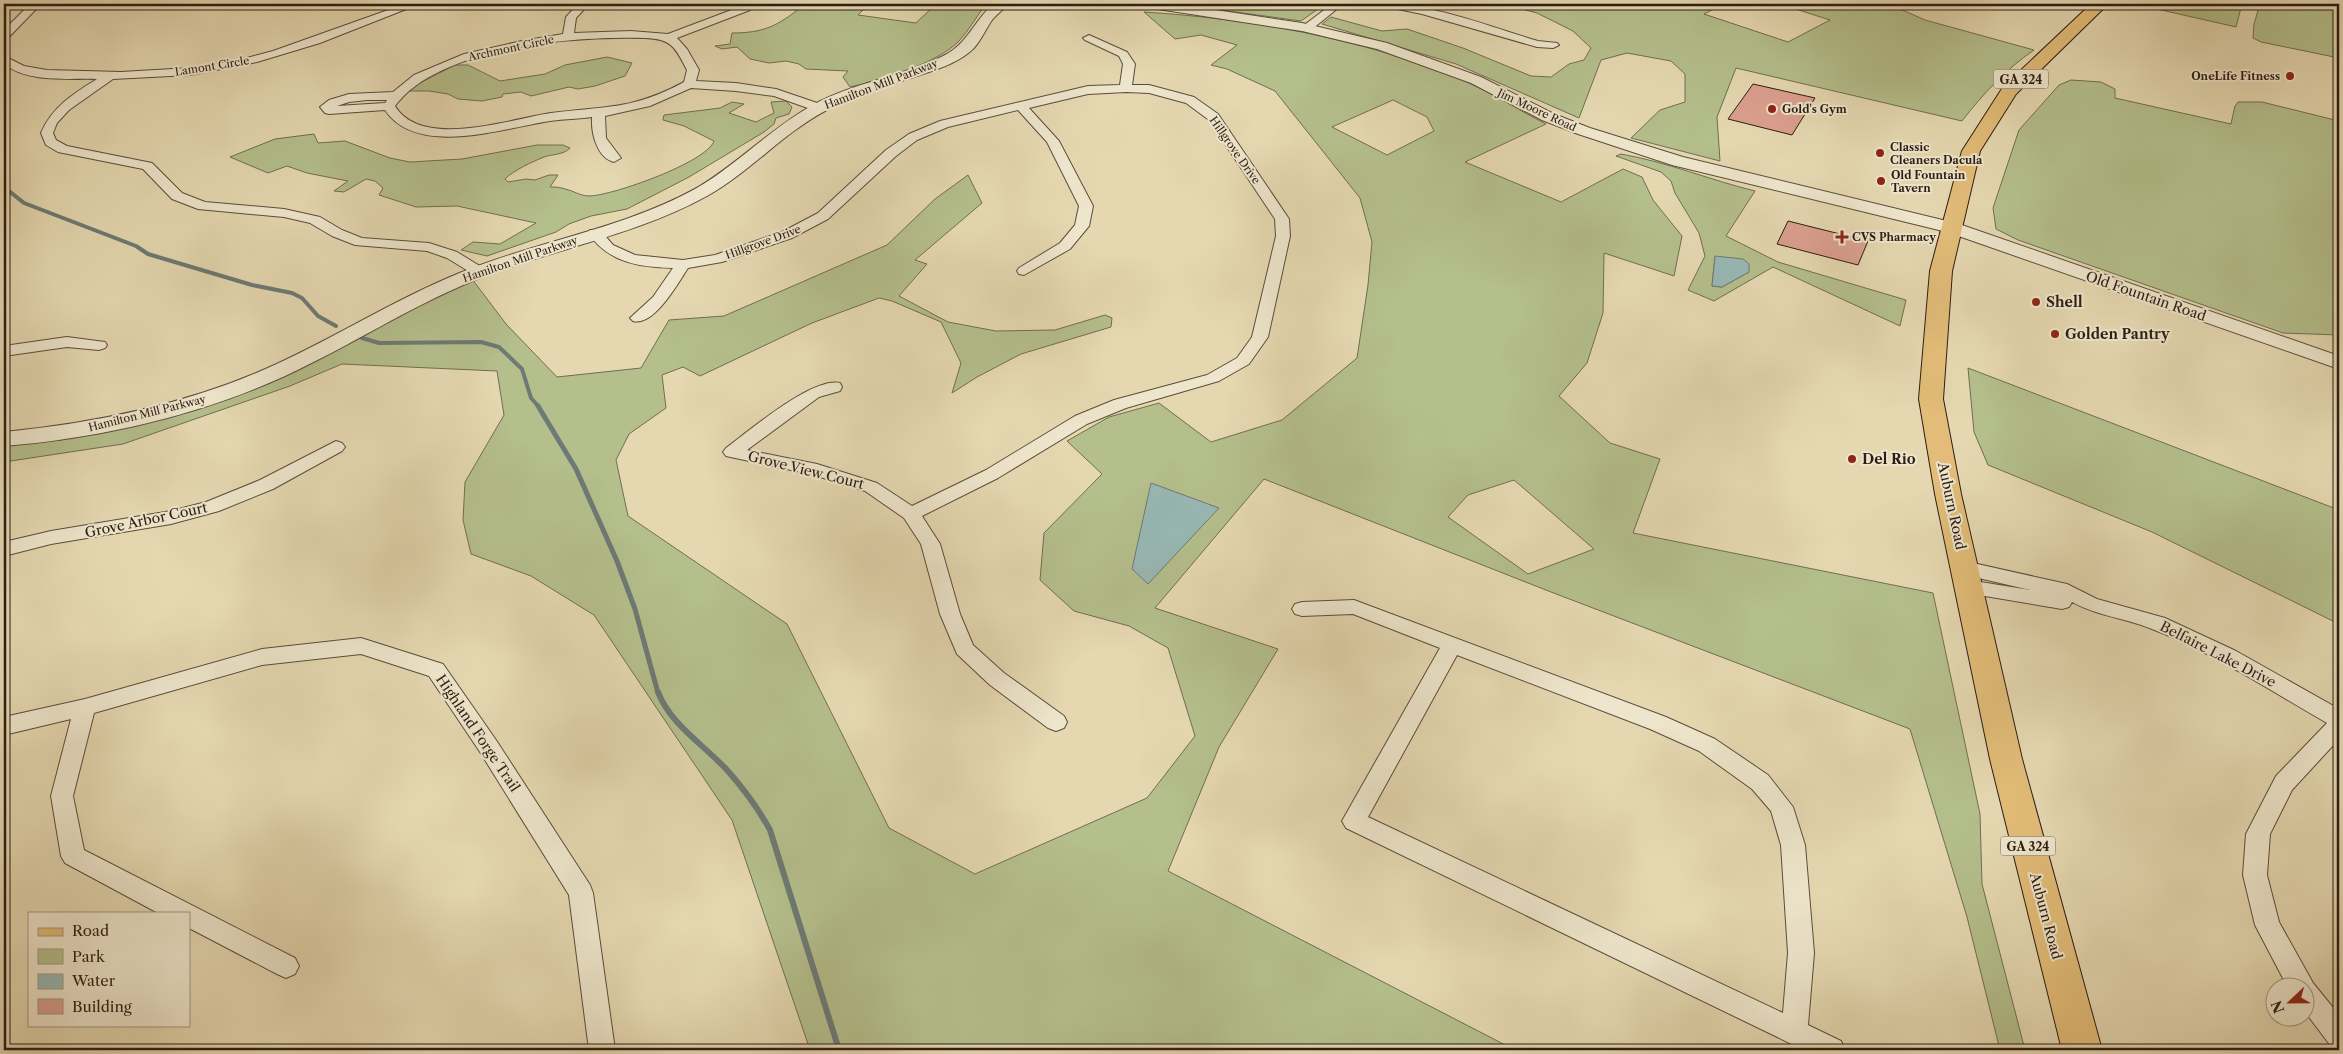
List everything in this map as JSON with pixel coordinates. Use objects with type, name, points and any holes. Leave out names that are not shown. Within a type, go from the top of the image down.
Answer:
[{"type":"main road","name":"Auburn Road","points":[[2082,1050],[2006,758],[1966,577],[1931,399],[1941,271],[1971,151],[2009,91],[2100,4]]},
{"type":"street","points":[[4,36],[36,4]]},
{"type":"street","name":"Lamont Circle","points":[[4,59],[12,66],[42,74],[110,76],[172,73],[256,59],[303,45],[414,4]]},
{"type":"street","points":[[568,36],[571,17],[584,4]]},
{"type":"street","name":"Hamilton Mill Parkway","points":[[4,439],[88,428],[122,421],[188,404],[244,385],[310,356],[400,306],[478,271],[658,212],[698,194],[730,174],[819,108],[951,58],[969,45],[998,4]]},
{"type":"street","name":"Jim Moore Road","points":[[1151,4],[1307,28],[1382,46],[1476,80],[1548,117],[1584,132],[1678,161],[1953,228]]},
{"type":"street","points":[[1307,28],[1338,4]]},
{"type":"street","points":[[1387,4],[1424,11],[1537,44],[1553,45]]},
{"type":"street","points":[[1424,11],[1437,4]]},
{"type":"street","points":[[670,37],[746,8]]},
{"type":"street","name":"Archmont Circle","points":[[670,37],[631,34],[568,36],[509,46],[462,58],[429,73],[401,88],[391,101],[399,120],[427,130],[463,133],[551,117],[630,109],[656,101],[689,84]]},
{"type":"street","points":[[670,37],[680,45],[693,70],[689,84],[736,86],[776,93],[819,108]]},
{"type":"street","points":[[1089,38],[1123,54],[1129,64],[1126,88]]},
{"type":"street","points":[[110,76],[61,110],[50,122],[46,133],[52,142],[63,149],[147,166],[177,196],[203,206],[284,213],[307,218],[360,242],[429,247],[452,255],[478,271]]},
{"type":"street","name":"Hillgrove Drive","points":[[595,233],[608,248],[631,258],[683,264],[717,258],[787,235],[823,216],[891,152],[913,137],[944,124],[1088,90],[1149,89],[1190,100],[1214,116],[1282,218],[1283,236],[1260,337],[1243,361],[1213,378],[1120,404],[1081,420],[992,474],[911,514]]},
{"type":"street","points":[[1020,106],[1053,141],[1086,206],[1082,226],[1065,246],[1024,271]]},
{"type":"street","points":[[599,113],[597,131],[604,147],[614,158]]},
{"type":"street","name":"Old Fountain Road","points":[[1953,228],[2339,363]]},
{"type":"street","points":[[638,318],[659,300],[683,264]]},
{"type":"street","points":[[4,351],[66,342],[100,345]]},
{"type":"street","name":"Grove View Court","points":[[834,387],[813,393],[732,452],[817,470],[871,487],[911,514],[930,544],[950,614],[964,649],[997,679],[1056,722]]},
{"type":"street","name":"Grove Arbor Court","points":[[4,549],[29,542],[134,524],[203,509],[264,485],[302,467],[336,447]]},
{"type":"street","name":"Belfaire Lake Drive","points":[[1966,577],[2065,602],[2091,604],[2158,623],[2229,657],[2339,718]]},
{"type":"street","points":[[1302,609],[1354,607],[1658,723],[1707,745],[1760,782],[1781,807],[1793,845],[1801,953],[1794,1032]]},
{"type":"street","points":[[1452,645],[1354,821],[1832,1050]]},
{"type":"street","name":"Highland Forge Trail","points":[[4,726],[85,707],[262,657],[361,646],[436,670],[488,746],[581,893],[602,1050]]},
{"type":"street","points":[[85,707],[62,796],[73,856],[180,912]]},
{"type":"street","points":[[2295,976],[2267,925],[2255,875],[2258,834],[2284,783],[2339,725]]},
{"type":"street","points":[[190,917],[286,966]]},
{"type":"street","points":[[2316,1006],[2339,1036]]},
{"type":"green space","points":[[800,4],[869,4],[858,15],[916,23],[936,4],[986,4],[959,41],[937,57],[908,70],[850,87],[843,77],[848,71],[806,69],[799,64],[786,61],[769,63],[750,59],[737,47],[722,49],[715,46],[730,44],[732,33],[753,32],[777,24],[801,7]]},
{"type":"green space","points":[[1202,4],[1275,4],[1278,7],[1318,9],[1301,21],[1199,7]]},
{"type":"green space","points":[[1503,4],[1724,4],[1704,14],[1788,42],[1830,20],[1780,4],[1889,4],[1925,20],[2034,50],[1995,83],[1962,121],[1736,68],[1717,117],[1720,161],[1631,138],[1660,110],[1685,102],[1685,74],[1671,61],[1627,53],[1601,60],[1579,118],[1456,64],[1322,24],[1331,17],[1382,31],[1407,29],[1463,48],[1531,76],[1551,77],[1569,64],[1584,60],[1591,48],[1573,31],[1537,13]]},
{"type":"green space","points":[[2135,4],[2242,4],[2236,27]]},
{"type":"green space","points":[[2260,4],[2339,4],[2339,58],[2261,42],[2253,38],[2254,24]]},
{"type":"green space","points":[[1144,12],[1225,20],[1306,33],[1385,53],[1424,65],[1462,80],[1546,124],[1465,162],[1561,202],[1623,169],[1642,177],[1653,200],[1682,236],[1674,276],[1604,253],[1603,313],[1587,363],[1559,396],[1610,443],[1660,459],[1633,533],[1933,593],[1980,814],[1982,884],[2025,1050],[2000,1050],[1967,917],[1910,729],[1551,592],[1264,479],[1155,608],[1278,649],[1219,747],[1168,871],[1515,1050],[810,1050],[732,820],[594,615],[531,576],[471,554],[463,520],[465,482],[504,415],[497,371],[342,364],[290,386],[123,444],[4,462],[4,446],[61,440],[176,413],[394,318],[472,279],[506,324],[557,377],[641,368],[669,320],[724,316],[887,245],[935,199],[968,175],[982,203],[915,260],[927,264],[899,296],[948,322],[996,331],[1055,330],[1105,315],[1112,318],[1111,327],[1021,354],[977,377],[952,393],[961,363],[941,322],[892,301],[879,298],[812,323],[700,376],[683,367],[662,375],[666,408],[629,434],[616,460],[628,516],[787,624],[889,828],[975,874],[1147,798],[1195,736],[1168,648],[1129,626],[1074,611],[1040,580],[1044,533],[1102,474],[1067,441],[1109,417],[1159,403],[1211,442],[1282,420],[1357,358],[1368,285],[1372,242],[1360,198],[1275,91],[1227,69],[1211,65],[1237,45],[1201,35],[1175,39]],"holes":[[[1393,100],[1427,117],[1434,131],[1387,155],[1332,127]],[[1514,480],[1594,549],[1528,574],[1448,517],[1468,495]]]},
{"type":"green space","points":[[607,57],[632,63],[625,76],[595,86],[578,89],[569,87],[531,96],[521,92],[503,94],[502,97],[482,101],[458,99],[448,94],[429,91],[404,91],[455,65],[468,65],[500,81],[545,74],[565,65]]},
{"type":"green space","points":[[2071,80],[2101,82],[2115,89],[2115,98],[2231,124],[2235,106],[2238,102],[2262,102],[2339,121],[2339,335],[2283,333],[2018,240],[1996,229],[1993,208],[2019,130],[2059,85]]},
{"type":"green space","points":[[786,101],[792,107],[789,114],[776,118],[774,124],[764,132],[689,177],[627,209],[591,216],[569,224],[556,232],[487,256],[461,250],[473,242],[500,244],[536,223],[457,206],[416,207],[379,195],[383,188],[375,181],[366,179],[344,192],[334,191],[348,181],[307,173],[287,166],[268,173],[230,157],[275,139],[314,134],[318,143],[345,141],[390,158],[410,162],[462,159],[537,145],[563,145],[570,148],[565,152],[544,157],[529,164],[513,172],[505,179],[508,182],[526,179],[535,180],[549,175],[558,175],[550,187],[590,196],[619,190],[658,176],[695,158],[708,149],[714,141],[684,126],[663,120],[664,115],[720,108],[732,102],[744,104],[729,113],[756,122],[774,113],[771,102]]},
{"type":"green space","points":[[1621,154],[1638,157],[1755,191],[1726,236],[1778,262],[1906,300],[1900,326],[1773,267],[1714,301],[1688,290],[1705,256],[1699,233],[1675,193],[1671,181],[1661,172],[1616,156]],"holes":[[[1715,257],[1749,272],[1722,287],[1712,286]]]},
{"type":"green space","points":[[1968,368],[2339,510],[2339,624],[2152,532],[1988,465],[1974,432]]},
{"type":"water","points":[[1715,256],[1743,259],[1749,264],[1749,272],[1722,287],[1712,286]]},
{"type":"water","points":[[1151,483],[1219,508],[1148,584],[1132,569]]},
{"type":"building","name":"Gold's Gym","points":[[1753,84],[1815,98],[1792,135],[1728,119]]},
{"type":"building","name":"CVS Pharmacy","points":[[1788,221],[1868,241],[1858,265],[1777,244]]},
{"type":"waterway","points":[[4,187],[24,203],[136,246],[148,254],[252,285],[292,293],[302,298],[318,316],[336,326]]},
{"type":"waterway","points":[[362,338],[379,343],[481,342],[499,347],[522,369],[531,398],[539,407]]},
{"type":"waterway","points":[[538,406],[576,469],[617,561],[635,609],[658,693]]},
{"type":"waterway","points":[[658,692],[663,704],[679,724],[739,784],[756,806],[770,830],[839,1050]]},
{"type":"place","name":"OneLife Fitness","points":[[2290,76]]},
{"type":"place","name":"Gold's Gym","points":[[1772,109]]},
{"type":"place","name":"Classic Cleaners Dacula","points":[[1880,153]]},
{"type":"place","name":"Old Fountain Tavern","points":[[1881,181]]},
{"type":"place","name":"CVS Pharmacy","points":[[1842,237]]},
{"type":"place","name":"Shell","points":[[2036,302]]},
{"type":"place","name":"Golden Pantry","points":[[2055,334]]},
{"type":"place","name":"Del Rio","points":[[1852,459]]}]
